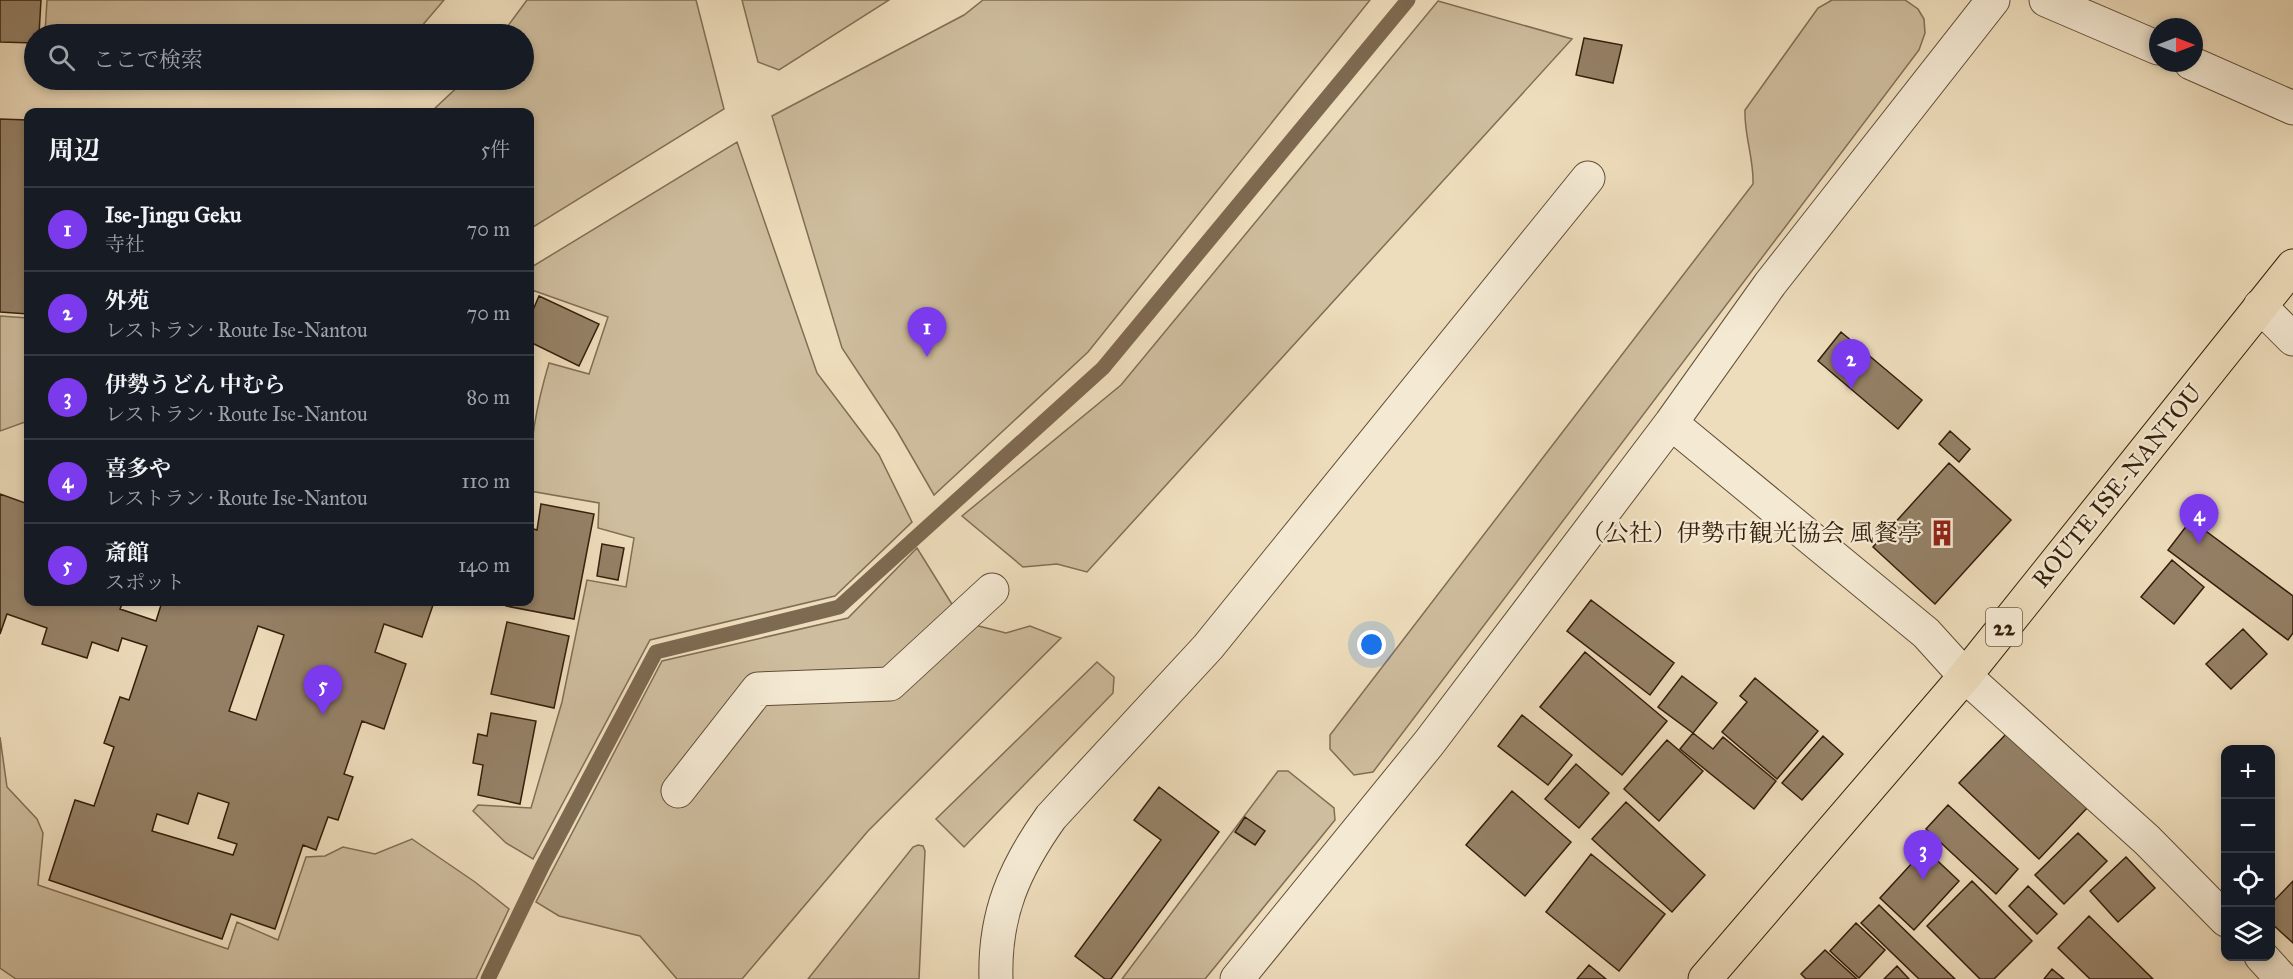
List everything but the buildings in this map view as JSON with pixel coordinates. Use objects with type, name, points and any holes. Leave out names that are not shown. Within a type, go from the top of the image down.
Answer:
[{"type":"main road","name":"ROUTE ISE-NANTOU","points":[[1705,979],[1965,676],[2293,266]]},
{"type":"street","points":[[1237,979],[1429,743],[1671,423],[1770,284],[1993,0]]},
{"type":"street","points":[[2046,0],[2149,44]]},
{"type":"street","points":[[2203,68],[2293,108]]},
{"type":"street","points":[[996,979],[999,928],[1006,898],[1017,870],[1051,817],[1073,796],[1208,647],[1588,178]]},
{"type":"street","points":[[2260,306],[2293,339]]},
{"type":"street","points":[[1671,423],[1926,633],[1965,676],[2147,840],[2221,915]]},
{"type":"street","points":[[678,791],[758,689],[890,684],[992,590]]},
{"type":"street","points":[[2265,961],[2282,979]]},
{"type":"shaded area","points":[[47,0],[444,0],[424,24],[46,24]]},
{"type":"shaded area","points":[[527,0],[696,0],[724,109],[534,227],[534,108],[435,108],[454,90],[534,90],[534,24],[509,24]]},
{"type":"shaded area","points":[[742,0],[889,0],[779,70],[758,62]]},
{"type":"shaded area","points":[[983,0],[1370,0],[1088,352],[934,495],[897,431],[842,348],[772,116],[964,15]]},
{"type":"shaded area","points":[[1832,0],[1905,0],[1918,9],[1924,19],[1925,33],[1919,50],[1373,772],[1354,775],[1330,749],[1330,735],[1753,184],[1745,110],[1818,8]]},
{"type":"shaded area","points":[[1438,1],[1572,39],[1087,572],[1057,564],[1023,567],[962,516],[1121,385]]},
{"type":"shaded area","points":[[737,142],[817,373],[879,455],[912,522],[835,596],[650,640],[533,859],[506,843],[473,811],[478,805],[531,808],[562,702],[587,580],[626,587],[634,538],[598,528],[599,503],[534,492],[534,426],[549,363],[589,374],[608,317],[534,291],[534,266]]},
{"type":"shaded area","points":[[0,316],[24,318],[24,422],[0,431]]},
{"type":"shaded area","points":[[917,548],[963,622],[1006,633],[1030,626],[1061,638],[868,831],[742,979],[677,979],[640,936],[559,916],[536,902],[662,661],[848,618]]},
{"type":"shaded area","points":[[1097,662],[1114,677],[1113,693],[964,847],[936,819]]},
{"type":"shaded area","points":[[0,737],[7,787],[37,819],[43,833],[38,885],[228,949],[237,922],[278,940],[306,857],[325,856],[343,847],[375,854],[412,839],[475,882],[509,909],[476,979],[16,979],[0,968]]},
{"type":"shaded area","points":[[1278,771],[1288,771],[1334,808],[1335,820],[1205,979],[1122,979]]},
{"type":"shaded area","points":[[923,846],[925,851],[919,979],[808,979],[913,847]]},
{"type":"waterway","points":[[488,979],[542,867],[656,652],[839,607],[1103,368],[1408,0]]},
{"type":"place","name":"Ise-Jingu Geku","points":[[927,357]]},
{"type":"place","name":"外苑","points":[[1851,389]]},
{"type":"place","name":"（公社）伊勢市観光協会 風餐亭","points":[[1942,533]]},
{"type":"place","name":"喜多や","points":[[2199,544]]},
{"type":"place","name":"斎館","points":[[323,715]]},
{"type":"place","name":"伊勢うどん 中むら","points":[[1923,880]]}]
